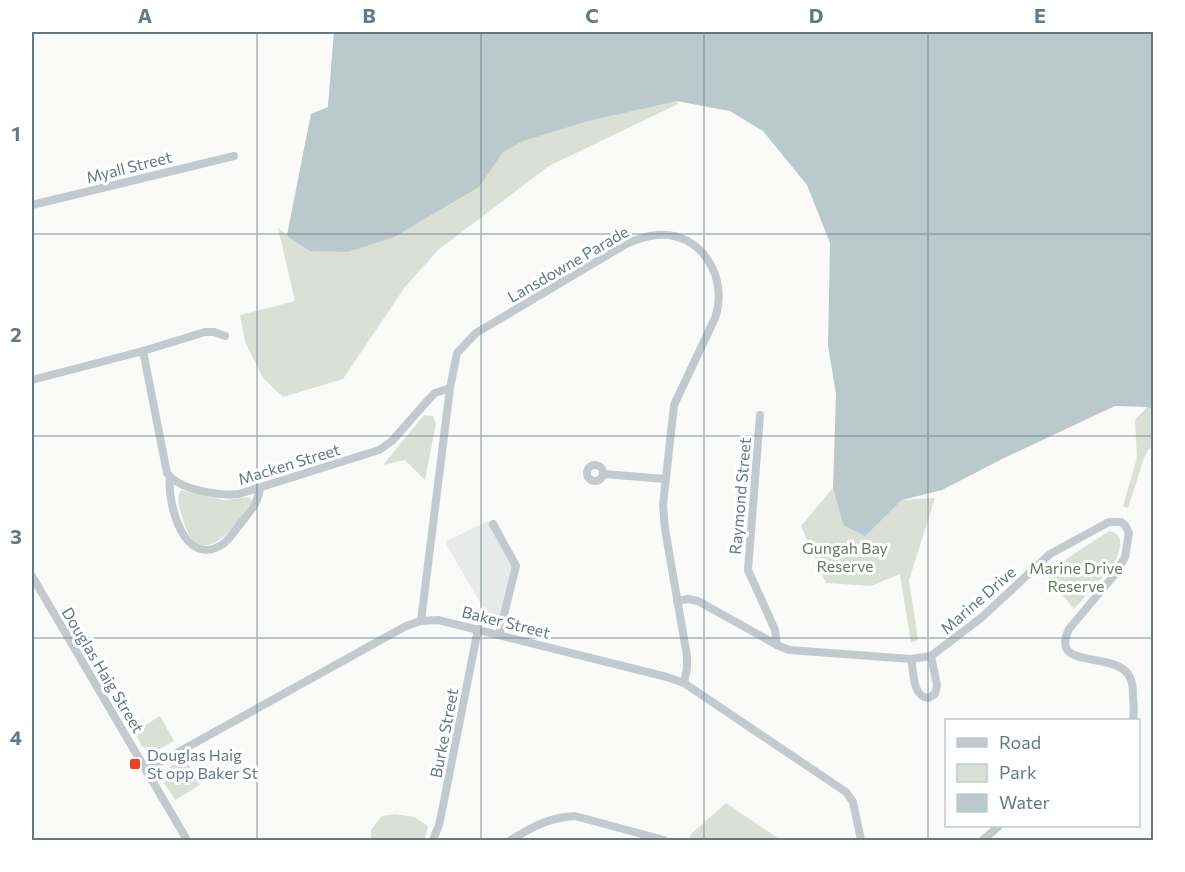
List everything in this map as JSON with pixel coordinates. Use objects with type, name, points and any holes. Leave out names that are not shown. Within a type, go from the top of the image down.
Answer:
[{"type":"street","name":"Myall Street","points":[[32,205],[234,156]]},
{"type":"street","name":"Lansdowne Parade","points":[[421,621],[450,388],[457,353],[476,333],[636,240],[658,234],[686,241],[702,252],[715,270],[720,287],[720,299],[715,318],[674,405],[665,479],[664,523],[687,656],[684,683]]},
{"type":"street","points":[[32,380],[205,332],[225,336]]},
{"type":"street","points":[[143,351],[165,468],[170,477],[170,494],[181,533],[194,546],[201,549],[216,548],[225,542],[257,503],[260,488]]},
{"type":"street","name":"Macken Street","points":[[170,477],[183,484],[216,494],[238,494],[380,450],[392,441],[435,393],[450,388]]},
{"type":"street","name":"Raymond Street","points":[[760,415],[748,570],[775,630],[777,645]]},
{"type":"street","points":[[604,474],[665,479]]},
{"type":"street","name":"Marine Drive","points":[[677,601],[688,599],[698,601],[777,645],[798,652],[911,659],[931,656],[969,628],[1050,554],[1109,522],[1121,522],[1129,533],[1125,557],[1116,573],[1069,629],[1065,640],[1067,650],[1073,656],[1110,662],[1128,673],[1132,683],[1133,719]]},
{"type":"street","points":[[493,524],[516,566],[499,635]]},
{"type":"street","name":"Douglas Haig Street","points":[[32,576],[187,840]]},
{"type":"street","name":"Baker Street","points":[[146,770],[406,626],[421,621],[446,621],[684,683],[846,792],[853,802],[861,840]]},
{"type":"street","name":"Burke Street","points":[[433,840],[441,814],[478,629]]},
{"type":"street","points":[[911,659],[918,692],[922,697],[928,698],[935,694],[937,688],[931,656]]},
{"type":"street","points":[[511,840],[530,828],[549,820],[568,816],[664,840]]},
{"type":"street","points":[[983,840],[997,827]]},
{"type":"shaded area","points":[[488,521],[513,565],[500,617],[497,618],[488,616],[446,544],[446,541]]},
{"type":"green space","points":[[334,32],[698,82],[763,131],[730,111],[677,101],[678,104],[549,166],[438,250],[405,287],[343,379],[283,397],[263,378],[245,342],[240,315],[295,301],[278,228],[287,235],[311,114],[328,107]]},
{"type":"green space","points":[[1147,407],[1153,410],[1153,447],[1148,450],[1144,458],[1128,508],[1123,506],[1137,458],[1135,420]]},
{"type":"green space","points":[[424,415],[433,416],[436,424],[425,480],[405,460],[383,465]]},
{"type":"green space","name":"Gungah Bay Reserve","points":[[833,488],[843,525],[865,535],[902,500],[935,498],[909,580],[918,640],[911,643],[900,574],[871,586],[826,583],[801,526]]},
{"type":"green space","points":[[181,490],[224,500],[248,497],[252,500],[236,524],[226,534],[216,542],[206,545],[197,543],[189,534],[179,506]]},
{"type":"green space","name":"Marine Drive Reserve","points":[[1109,531],[1115,533],[1120,540],[1114,564],[1074,609],[1045,573]]},
{"type":"green space","points":[[160,716],[174,741],[154,752],[142,746],[134,732]]},
{"type":"green space","points":[[184,756],[200,785],[175,800],[164,783],[170,767]]},
{"type":"green space","points":[[726,803],[781,840],[689,840],[691,834]]},
{"type":"green space","points":[[395,814],[414,817],[428,826],[425,840],[371,840],[371,830],[382,816]]},
{"type":"water","points":[[334,32],[1153,32],[1153,410],[1147,407],[1115,406],[942,490],[902,500],[865,536],[843,525],[833,488],[836,394],[828,346],[830,243],[807,185],[763,131],[730,111],[677,101],[588,121],[523,141],[503,152],[479,187],[394,237],[348,252],[310,251],[287,236],[311,114],[328,107]]},
{"type":"place","name":"Douglas Haig St opp Baker St","points":[[135,764]]}]
